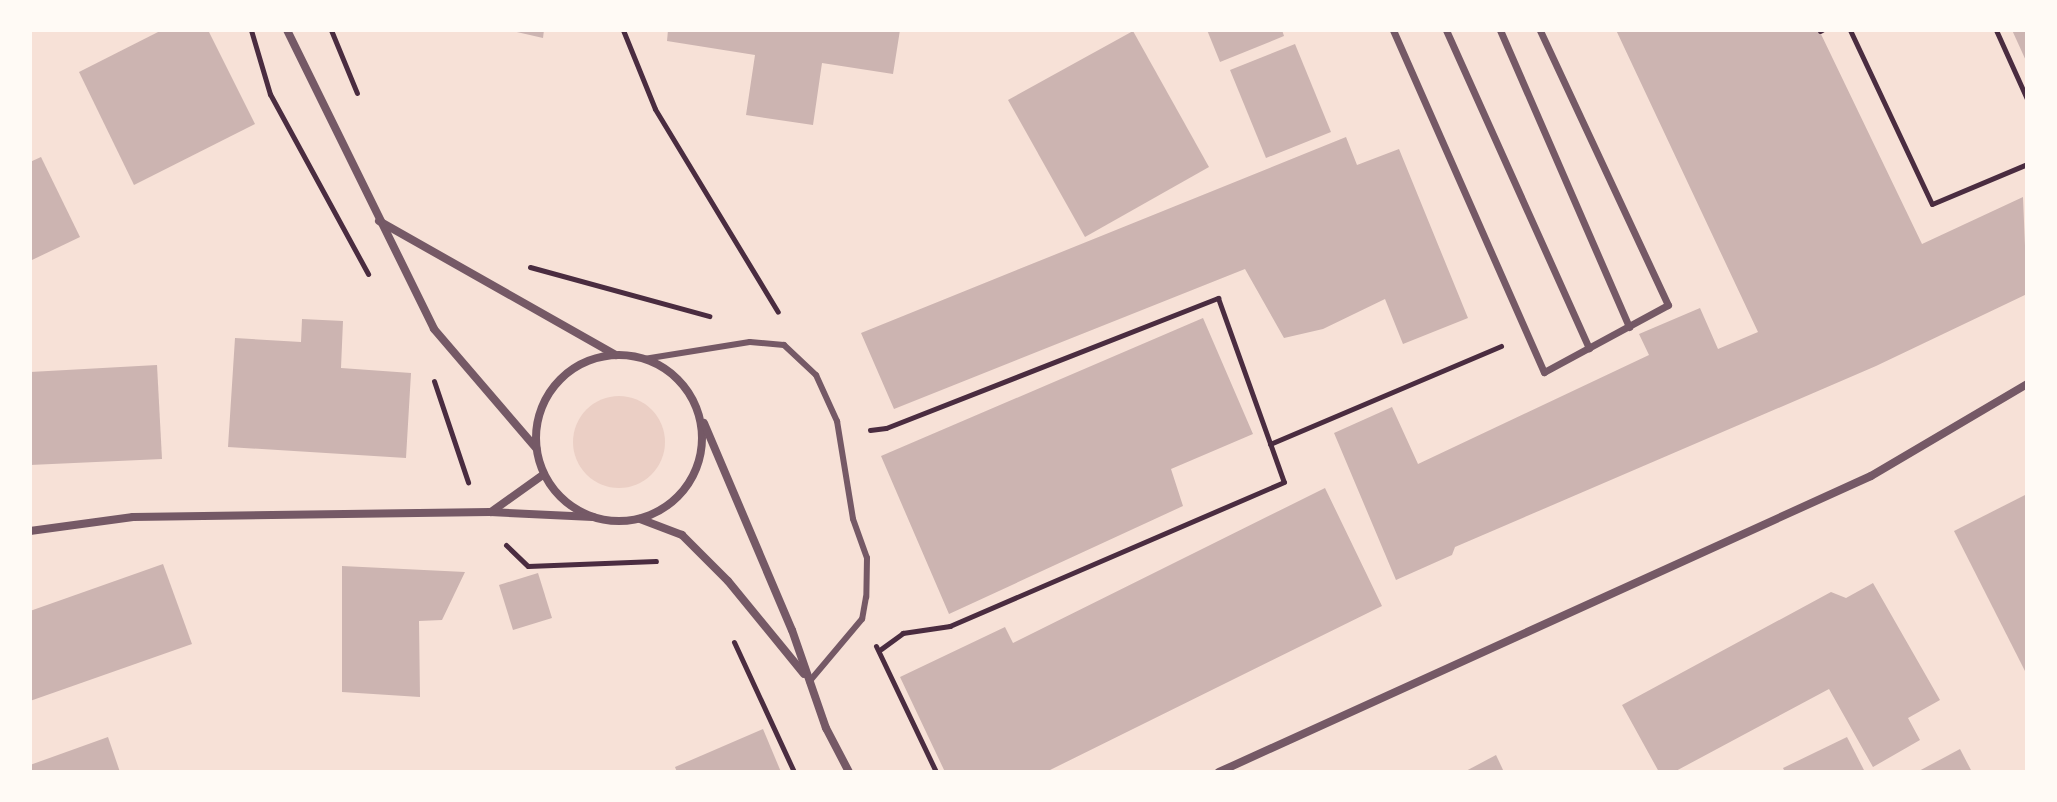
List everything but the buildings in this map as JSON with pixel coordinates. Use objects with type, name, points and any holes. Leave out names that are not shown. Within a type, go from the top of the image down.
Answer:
[{"type":"street","points":[[287,30],[378,221],[434,329],[536,448]]},
{"type":"street","points":[[1393,30],[1544,372],[1668,305],[1540,30]]},
{"type":"street","points":[[1446,30],[1589,348]]},
{"type":"street","points":[[1500,30],[1629,327]]},
{"type":"street","points":[[378,221],[616,355]]},
{"type":"street","points":[[593,517],[572,508],[544,474],[536,448],[537,420],[547,395],[566,374],[589,360],[616,355],[644,359],[669,371],[688,391],[700,415],[734,486],[809,682],[849,772]]},
{"type":"street","points":[[1219,772],[1871,476],[2027,384]]},
{"type":"street","points":[[640,519],[684,492],[697,469],[703,442],[700,415]]},
{"type":"street","points":[[490,512],[544,474]]},
{"type":"street","points":[[30,531],[133,517],[490,512],[640,519],[682,535],[737,591],[809,682]]},
{"type":"lane","points":[[644,359],[762,343],[784,345],[816,375],[837,421],[853,519],[867,558],[862,619],[809,682]]},
{"type":"path","points":[[623,30],[655,109],[780,315]]},
{"type":"path","points":[[1850,30],[1932,204],[2027,164]]},
{"type":"path","points":[[1996,30],[2027,99]]},
{"type":"path","points":[[864,430],[886,428],[1218,298],[1284,482],[950,626],[903,633],[879,650]]},
{"type":"path","points":[[1270,444],[1528,335]]},
{"type":"shaded area","points":[[619,396],[637,400],[652,409],[661,424],[665,442],[661,460],[652,475],[637,484],[619,488],[601,484],[586,475],[577,460],[573,442],[577,424],[586,409],[601,400]]}]
